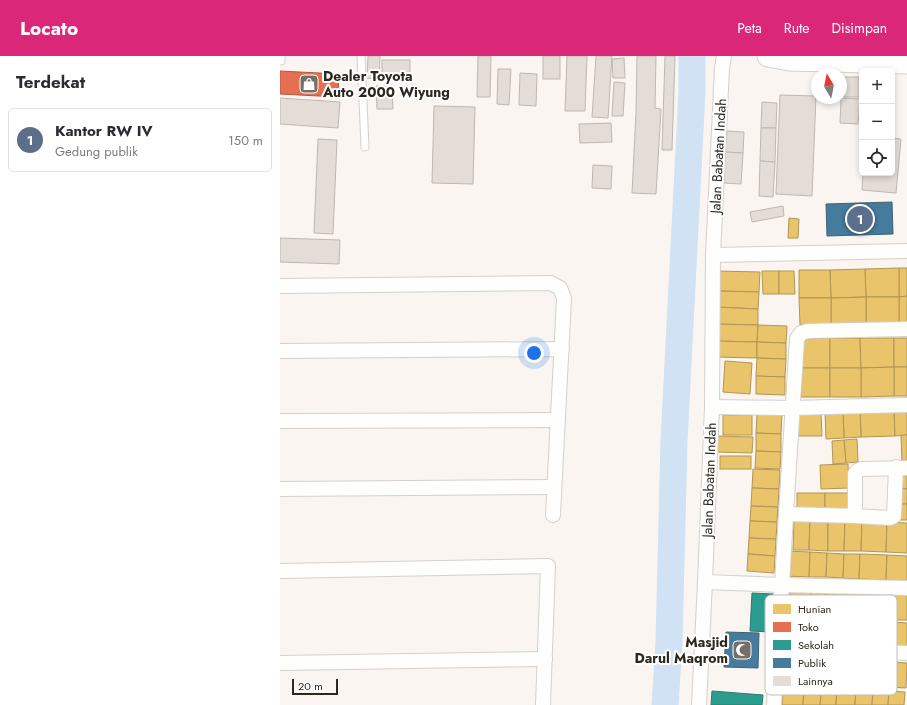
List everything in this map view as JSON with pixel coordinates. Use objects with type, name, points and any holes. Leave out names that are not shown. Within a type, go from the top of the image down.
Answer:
[{"type":"main road","points":[[768,56],[789,60],[907,63]]},
{"type":"street","name":"Jalan Babatan Indah","points":[[699,705],[712,407],[713,255],[724,56]]},
{"type":"street","points":[[713,255],[907,251]]},
{"type":"street","points":[[280,286],[551,283],[560,288],[564,298],[553,515]]},
{"type":"street","points":[[781,595],[797,339],[801,333],[808,331],[907,329]]},
{"type":"street","points":[[280,351],[562,349]]},
{"type":"street","points":[[712,407],[792,408],[907,405]]},
{"type":"street","points":[[280,421],[558,420]]},
{"type":"street","points":[[786,514],[890,518],[894,516],[901,468],[862,469],[857,471],[855,474],[855,516]]},
{"type":"street","points":[[280,489],[554,487]]},
{"type":"street","points":[[280,571],[548,566],[543,705]]},
{"type":"street","points":[[705,582],[907,588]]},
{"type":"street","points":[[897,653],[907,653]]},
{"type":"street","points":[[280,663],[545,659]]},
{"type":"street","points":[[774,705],[775,695]]},
{"type":"lane","points":[[360,56],[365,147]]},
{"type":"building: Hunian","points":[[789,218],[799,219],[798,238],[788,238]]},
{"type":"building: Hunian","points":[[899,268],[907,268],[907,296],[899,297]]},
{"type":"building: Hunian","points":[[899,268],[899,297],[866,297],[865,269]]},
{"type":"building: Hunian","points":[[865,269],[866,297],[831,298],[830,270]]},
{"type":"building: Hunian","points":[[799,270],[830,270],[831,298],[799,298]]},
{"type":"building: Hunian","points":[[717,271],[760,272],[759,292],[717,291]]},
{"type":"building: Hunian","points":[[762,271],[779,271],[779,294],[763,294]]},
{"type":"building: Hunian","points":[[779,271],[794,271],[795,294],[779,294]]},
{"type":"building: Hunian","points":[[717,291],[759,292],[758,309],[716,307]]},
{"type":"building: Hunian","points":[[907,296],[907,323],[899,323],[899,297]]},
{"type":"building: Hunian","points":[[866,297],[899,297],[899,323],[866,324]]},
{"type":"building: Hunian","points":[[866,297],[866,324],[831,324],[831,298]]},
{"type":"building: Hunian","points":[[799,298],[831,298],[831,324],[800,325]]},
{"type":"building: Hunian","points":[[716,307],[758,309],[758,325],[716,324]]},
{"type":"building: Hunian","points":[[716,324],[758,325],[757,342],[715,341]]},
{"type":"building: Hunian","points":[[758,325],[787,326],[786,343],[757,342]]},
{"type":"building: Hunian","points":[[830,338],[830,368],[802,368],[801,339]]},
{"type":"building: Hunian","points":[[830,338],[860,338],[861,368],[830,368]]},
{"type":"building: Hunian","points":[[860,338],[894,338],[894,367],[861,368]]},
{"type":"building: Hunian","points":[[894,338],[907,338],[907,367],[894,367]]},
{"type":"building: Hunian","points":[[715,341],[757,342],[757,358],[715,357]]},
{"type":"building: Hunian","points":[[757,342],[786,343],[786,359],[757,358]]},
{"type":"building: Hunian","points":[[757,358],[786,359],[785,377],[756,376]]},
{"type":"building: Hunian","points":[[725,361],[752,363],[750,394],[723,392]]},
{"type":"building: Hunian","points":[[894,367],[907,367],[907,396],[894,396]]},
{"type":"building: Hunian","points":[[894,367],[894,396],[861,397],[861,368]]},
{"type":"building: Hunian","points":[[802,368],[830,368],[830,397],[801,397]]},
{"type":"building: Hunian","points":[[830,368],[861,368],[861,397],[830,397]]},
{"type":"building: Hunian","points":[[756,376],[785,377],[785,395],[756,394]]},
{"type":"building: Hunian","points":[[894,408],[895,436],[861,437],[860,410]]},
{"type":"building: Hunian","points":[[894,408],[907,408],[907,435],[895,436]]},
{"type":"building: Hunian","points":[[860,410],[861,437],[844,438],[843,411]]},
{"type":"building: Hunian","points":[[825,411],[843,411],[844,438],[826,439]]},
{"type":"building: Hunian","points":[[798,412],[821,412],[822,436],[798,436]]},
{"type":"building: Hunian","points":[[757,413],[782,414],[781,434],[756,433]]},
{"type":"building: Hunian","points":[[723,415],[752,415],[752,435],[723,435]]},
{"type":"building: Hunian","points":[[756,433],[781,434],[781,452],[756,451]]},
{"type":"building: Hunian","points":[[901,435],[907,435],[907,462],[902,462]]},
{"type":"building: Hunian","points":[[716,436],[753,437],[752,453],[716,452]]},
{"type":"building: Hunian","points":[[857,439],[858,462],[846,463],[844,440]]},
{"type":"building: Hunian","points":[[844,440],[846,463],[833,464],[832,441]]},
{"type":"building: Hunian","points":[[756,451],[781,452],[780,469],[755,468]]},
{"type":"building: Hunian","points":[[720,456],[751,456],[751,469],[720,469]]},
{"type":"building: Hunian","points":[[848,464],[849,488],[821,489],[820,465]]},
{"type":"building: Hunian","points":[[753,469],[780,470],[779,489],[752,488]]},
{"type":"building: Hunian","points":[[898,474],[907,474],[907,489],[898,488]]},
{"type":"building: Hunian","points":[[752,488],[779,489],[778,507],[751,506]]},
{"type":"building: Hunian","points":[[898,488],[907,489],[907,504],[897,504]]},
{"type":"building: Hunian","points":[[797,493],[825,493],[825,511],[797,511]]},
{"type":"building: Hunian","points":[[825,493],[853,493],[853,512],[825,511]]},
{"type":"building: Hunian","points":[[897,504],[907,504],[907,520],[897,520]]},
{"type":"building: Hunian","points":[[751,506],[778,507],[777,522],[750,521]]},
{"type":"building: Hunian","points":[[794,519],[810,520],[809,550],[793,550]]},
{"type":"building: Hunian","points":[[810,520],[828,520],[828,551],[809,550]]},
{"type":"building: Hunian","points":[[828,520],[845,521],[844,551],[828,551]]},
{"type":"building: Hunian","points":[[750,521],[777,522],[776,539],[749,538]]},
{"type":"building: Hunian","points":[[845,521],[862,521],[861,551],[844,551]]},
{"type":"building: Hunian","points":[[862,521],[887,522],[886,552],[861,551]]},
{"type":"building: Hunian","points":[[887,522],[907,523],[907,553],[886,552]]},
{"type":"building: Hunian","points":[[749,538],[776,539],[775,556],[748,554]]},
{"type":"building: Hunian","points":[[786,551],[810,552],[809,577],[785,576]]},
{"type":"building: Hunian","points":[[810,552],[827,553],[826,577],[809,577]]},
{"type":"building: Hunian","points":[[827,553],[844,554],[843,578],[826,577]]},
{"type":"building: Hunian","points":[[748,554],[775,556],[774,573],[747,571]]},
{"type":"building: Hunian","points":[[844,554],[860,554],[859,579],[843,578]]},
{"type":"building: Hunian","points":[[860,554],[887,555],[886,580],[859,579]]},
{"type":"building: Hunian","points":[[887,555],[907,556],[907,581],[886,580]]},
{"type":"building: Hunian","points":[[790,587],[811,588],[811,595],[790,595]]},
{"type":"building: Hunian","points":[[811,588],[826,588],[826,595],[811,595]]},
{"type":"building: Hunian","points":[[826,588],[843,589],[843,595],[826,595]]},
{"type":"building: Hunian","points":[[843,589],[860,589],[860,595],[843,595]]},
{"type":"building: Hunian","points":[[860,589],[875,590],[875,595],[860,595]]},
{"type":"building: Hunian","points":[[875,590],[893,590],[893,595],[875,595]]},
{"type":"building: Hunian","points":[[893,590],[907,591],[907,620],[897,620],[897,595],[893,595]]},
{"type":"building: Hunian","points":[[897,622],[907,623],[907,648],[897,647]]},
{"type":"building: Hunian","points":[[897,662],[907,663],[906,688],[897,687]]},
{"type":"building: Hunian","points":[[897,692],[905,692],[904,705],[888,705],[889,695],[897,695]]},
{"type":"building: Hunian","points":[[783,695],[804,695],[803,705],[782,705]]},
{"type":"building: Hunian","points":[[804,695],[821,695],[820,705],[803,705]]},
{"type":"building: Hunian","points":[[821,695],[837,695],[836,705],[820,705]]},
{"type":"building: Hunian","points":[[837,695],[856,695],[855,705],[836,705]]},
{"type":"building: Hunian","points":[[856,695],[873,695],[872,705],[855,705]]},
{"type":"building: Hunian","points":[[873,695],[889,695],[888,705],[872,705]]},
{"type":"building: Toko","name":"Dealer Toyota Auto 2000 Wiyung","points":[[280,71],[339,74],[338,97],[280,94]]},
{"type":"building: Sekolah","points":[[752,593],[773,594],[765,595],[765,632],[750,631]]},
{"type":"building: Sekolah","points":[[712,691],[763,695],[762,705],[711,705]]},
{"type":"building: Publik","points":[[892,202],[893,234],[827,236],[826,204]]},
{"type":"building: Publik","name":"Masjid Darul Maqrom","points":[[726,632],[759,633],[758,668],[724,667]]},
{"type":"building: Lainnya","points":[[368,56],[380,56],[379,79],[367,78]]},
{"type":"building: Lainnya","points":[[478,56],[491,56],[490,97],[477,97]]},
{"type":"building: Lainnya","points":[[543,56],[560,56],[560,79],[543,79]]},
{"type":"building: Lainnya","points":[[567,56],[587,56],[585,111],[565,111]]},
{"type":"building: Lainnya","points":[[596,56],[612,56],[608,118],[592,117]]},
{"type":"building: Lainnya","points":[[637,56],[656,56],[655,108],[661,109],[656,194],[632,193]]},
{"type":"building: Lainnya","points":[[665,56],[675,56],[672,150],[662,150]]},
{"type":"building: Lainnya","points":[[624,58],[625,78],[613,78],[612,59]]},
{"type":"building: Lainnya","points":[[382,60],[410,60],[410,80],[382,80]]},
{"type":"building: Lainnya","points":[[498,69],[511,69],[509,105],[497,104]]},
{"type":"building: Lainnya","points":[[520,73],[537,74],[536,106],[519,105]]},
{"type":"building: Lainnya","points":[[847,77],[859,77],[859,97],[847,97]]},
{"type":"building: Lainnya","points":[[614,82],[625,83],[623,116],[612,116]]},
{"type":"building: Lainnya","points":[[376,86],[392,86],[393,109],[377,109]]},
{"type":"building: Lainnya","points":[[780,95],[811,96],[811,104],[816,104],[812,196],[776,194]]},
{"type":"building: Lainnya","points":[[280,98],[340,102],[338,128],[280,124]]},
{"type":"building: Lainnya","points":[[847,98],[859,99],[858,124],[840,123],[841,104],[847,104]]},
{"type":"building: Lainnya","points":[[762,102],[777,103],[776,128],[761,128]]},
{"type":"building: Lainnya","points":[[434,106],[475,107],[473,184],[432,183]]},
{"type":"building: Lainnya","points":[[611,123],[612,142],[580,143],[579,124]]},
{"type":"building: Lainnya","points":[[761,128],[776,128],[775,162],[760,161]]},
{"type":"building: Lainnya","points":[[727,131],[744,132],[743,153],[725,152]]},
{"type":"building: Lainnya","points":[[895,138],[901,139],[896,193],[862,190],[863,176],[895,176]]},
{"type":"building: Lainnya","points":[[318,139],[337,140],[333,234],[314,233]]},
{"type":"building: Lainnya","points":[[725,152],[743,153],[741,184],[724,183]]},
{"type":"building: Lainnya","points":[[760,161],[775,162],[773,197],[759,196]]},
{"type":"building: Lainnya","points":[[593,165],[612,166],[611,189],[592,188]]},
{"type":"building: Lainnya","points":[[783,206],[784,216],[752,222],[750,212]]},
{"type":"building: Lainnya","points":[[280,238],[340,240],[339,264],[280,262]]},
{"type":"waterway","points":[[665,705],[669,643],[674,441],[692,92],[692,56]]},
{"type":"place","name":"Dealer Toyota Auto 2000 Wiyung","points":[[309,84]]},
{"type":"place","name":"Kantor RW IV","points":[[860,219]]},
{"type":"place","name":"Masjid Darul Maqrom","points":[[742,650]]}]
